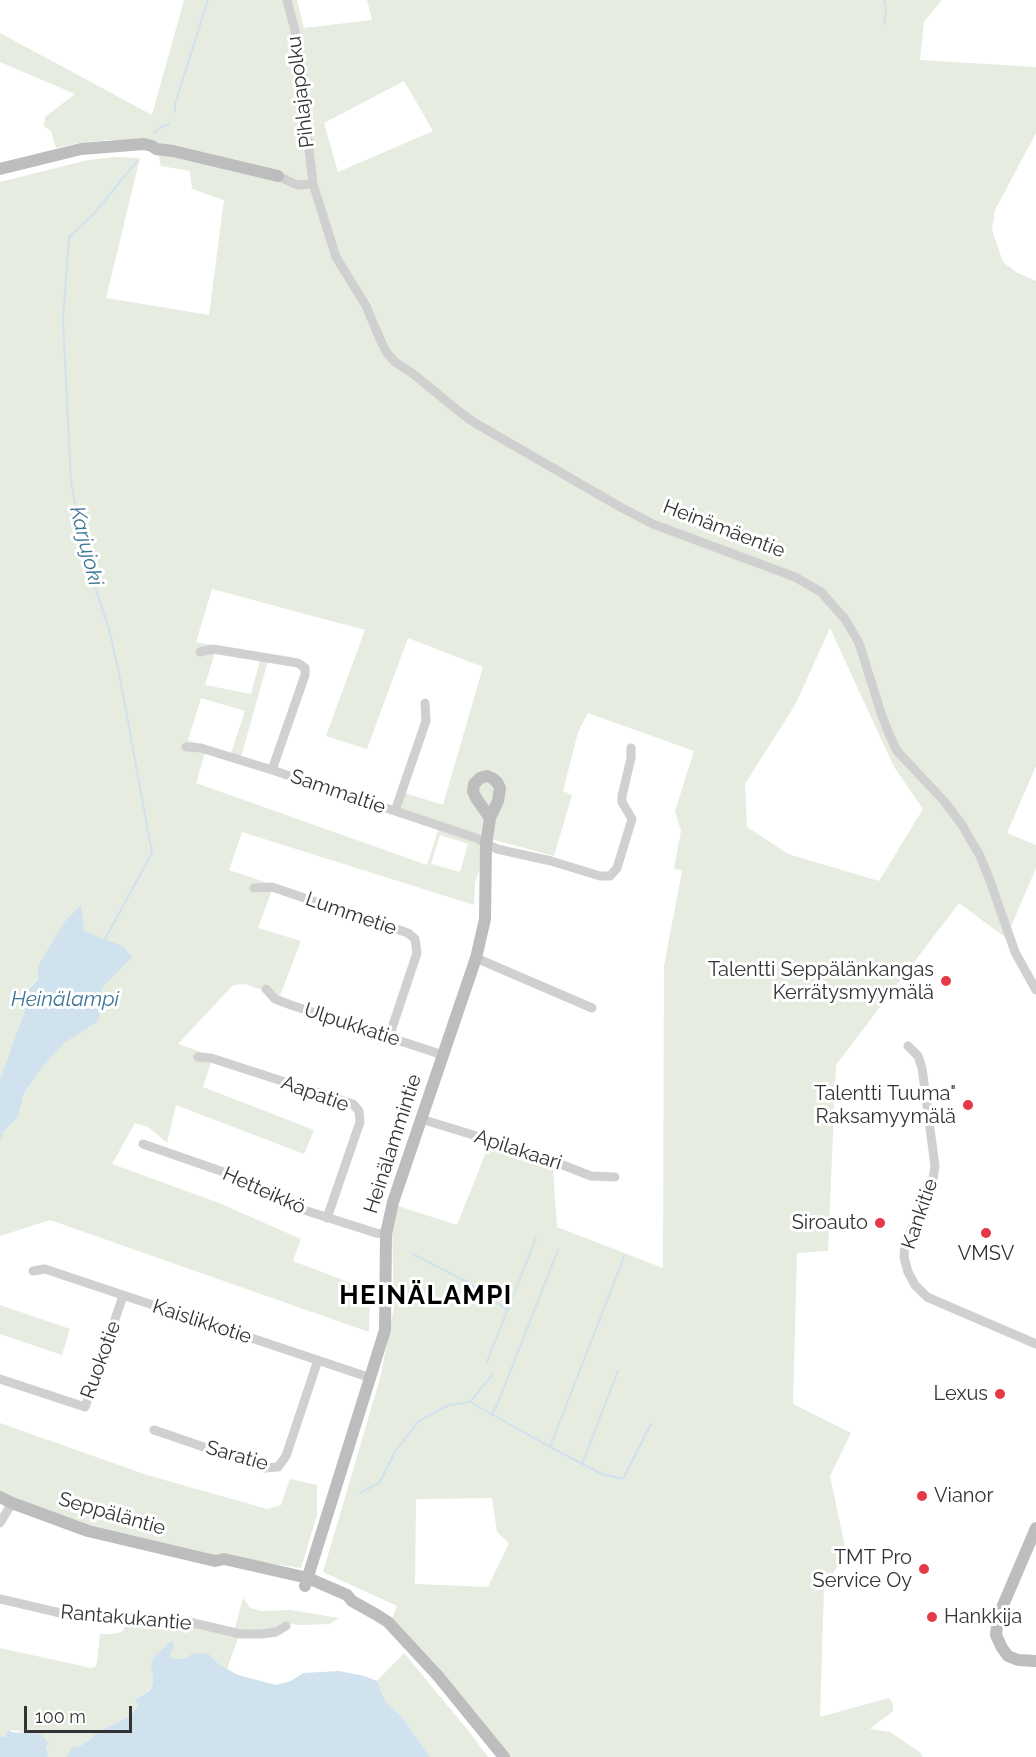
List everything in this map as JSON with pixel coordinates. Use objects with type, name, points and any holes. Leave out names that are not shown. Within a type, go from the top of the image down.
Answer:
[{"type":"street","name":"Pihlajapolku","points":[[287,0],[300,56],[313,184]]},
{"type":"street","points":[[0,169],[81,149],[99,146],[129,147],[146,151],[156,149],[173,151],[278,176],[297,177],[313,184]]},
{"type":"street","name":"Heinämäentie","points":[[313,184],[336,257],[366,306],[383,346],[395,362],[475,423],[622,508],[653,524],[795,578],[816,588],[831,602],[845,619],[859,643],[881,713],[897,751],[944,801],[962,825],[980,856],[1015,952],[1036,990]]},
{"type":"street","points":[[200,652],[213,649],[298,663],[305,668],[305,675],[272,770]]},
{"type":"street","points":[[395,811],[426,721],[425,703]]},
{"type":"street","name":"Sammaltie","points":[[186,747],[201,748],[272,770],[476,838],[497,849],[600,876],[610,876],[617,868],[632,819],[622,802],[631,748]]},
{"type":"street","name":"Heinälammintie","points":[[306,1582],[385,1330],[386,1234],[393,1202],[476,958],[486,919],[486,844],[490,818]]},
{"type":"street","name":"Lummetie","points":[[254,888],[272,887],[408,933],[415,939],[417,953],[389,1037]]},
{"type":"street","points":[[476,958],[592,1008]]},
{"type":"street","name":"Ulpukkatie","points":[[266,989],[275,999],[442,1055]]},
{"type":"street","name":"Kankitie","points":[[908,1046],[918,1056],[922,1068],[935,1166],[932,1185],[905,1243],[904,1257],[908,1272],[915,1285],[927,1297],[1036,1344]]},
{"type":"street","name":"Aapatie","points":[[198,1057],[211,1058],[353,1104],[359,1111],[360,1122],[327,1218]]},
{"type":"street","name":"Apilakaari","points":[[421,1119],[532,1154],[591,1176],[615,1177]]},
{"type":"street","name":"Hetteikkö","points":[[143,1144],[235,1176],[282,1203],[376,1233],[386,1234]]},
{"type":"street","name":"Kaislikkotie","points":[[33,1271],[45,1269],[371,1378]]},
{"type":"street","name":"Ruokotie","points":[[0,1378],[85,1407],[123,1296]]},
{"type":"street","name":"Saratie","points":[[154,1430],[265,1468],[278,1467],[286,1456],[318,1360]]},
{"type":"street","name":"Seppäläntie","points":[[0,1497],[88,1531],[215,1561],[224,1559],[347,1595],[352,1601],[388,1622],[438,1676],[504,1757]]},
{"type":"street","points":[[0,1523],[12,1503]]},
{"type":"street","points":[[1036,1528],[998,1617],[996,1635],[1005,1653],[1013,1659],[1036,1661]]},
{"type":"street","name":"Rantakukantie","points":[[0,1599],[69,1615],[176,1619],[241,1634],[276,1632],[286,1626]]},
{"type":"shaded area","points":[[184,0],[297,0],[304,28],[372,20],[367,0],[942,0],[924,22],[920,60],[1036,67],[1036,133],[995,210],[992,230],[1003,262],[1016,272],[1036,281],[1036,766],[1007,833],[1036,845],[1036,868],[1006,938],[959,903],[836,1065],[828,1251],[797,1253],[793,1404],[851,1433],[830,1476],[846,1552],[824,1588],[820,1717],[889,1698],[893,1704],[893,1711],[870,1729],[890,1732],[921,1753],[922,1757],[509,1757],[391,1621],[397,1606],[323,1572],[381,1375],[394,1307],[392,1231],[398,1206],[457,1225],[489,1145],[553,1169],[557,1227],[663,1268],[664,966],[682,871],[674,868],[681,831],[675,811],[694,751],[588,713],[578,732],[563,791],[572,795],[554,856],[491,839],[475,882],[474,905],[242,832],[229,870],[274,885],[258,928],[301,941],[280,996],[245,984],[233,985],[178,1044],[213,1056],[203,1087],[314,1130],[304,1154],[176,1105],[167,1143],[148,1127],[135,1123],[112,1164],[219,1203],[301,1239],[293,1261],[351,1283],[370,1287],[369,1332],[50,1220],[0,1236],[0,1131],[2,1133],[18,1117],[24,1095],[42,1067],[37,979],[25,994],[25,1010],[0,1079],[0,182],[88,160],[115,157],[140,158],[106,298],[209,315],[224,200],[192,189],[190,171],[161,166],[155,141],[109,140],[56,148],[51,131],[44,126],[45,117],[75,94],[0,62],[0,33],[152,115]],"holes":[[[404,81],[433,131],[338,172],[324,123]],[[212,589],[365,630],[326,736],[367,749],[408,638],[483,667],[443,805],[405,793],[400,811],[440,824],[427,865],[196,783],[207,746],[188,740],[201,698],[245,711],[231,753],[241,757],[268,661],[260,660],[251,694],[205,685],[217,646],[196,642]],[[830,628],[894,767],[923,809],[879,881],[788,854],[747,827],[745,784],[795,705]],[[440,835],[468,844],[460,872],[431,864]],[[492,1498],[497,1532],[509,1543],[488,1587],[415,1584],[416,1499]]]},
{"type":"shaded area","points":[[0,1305],[70,1329],[62,1355],[0,1334]]},
{"type":"shaded area","points":[[0,1423],[147,1475],[267,1509],[281,1505],[290,1479],[317,1485],[317,1515],[301,1568],[184,1551],[112,1534],[0,1493]]},
{"type":"shaded area","points":[[243,1598],[250,1608],[262,1611],[290,1610],[339,1618],[330,1624],[283,1623],[272,1631],[244,1633],[238,1638],[227,1669],[209,1654],[186,1659],[169,1658],[171,1641],[153,1674],[150,1689],[135,1700],[138,1706],[131,1715],[95,1734],[78,1747],[73,1746],[66,1757],[48,1757],[46,1746],[20,1731],[8,1730],[5,1737],[0,1737],[0,1648],[91,1668],[97,1663],[100,1634],[122,1632],[125,1621],[175,1623],[233,1635]]},
{"type":"shaded area","points":[[404,1653],[488,1757],[430,1757],[402,1717],[385,1701],[377,1681]]},
{"type":"water","name":"Heinälampi","points":[[81,905],[84,931],[124,947],[132,957],[102,988],[98,1021],[64,1043],[42,1067],[24,1094],[18,1117],[2,1133],[0,1131],[0,1079],[25,1010],[25,994],[38,979],[38,966],[63,924]]},
{"type":"water","points":[[171,1641],[174,1649],[171,1650],[170,1658],[186,1659],[193,1653],[209,1654],[220,1665],[238,1675],[276,1685],[291,1681],[303,1673],[339,1671],[377,1681],[385,1701],[402,1717],[430,1757],[66,1757],[73,1746],[78,1747],[95,1734],[131,1715],[138,1706],[135,1700],[150,1690],[153,1683],[151,1668],[153,1658]]},
{"type":"water","points":[[8,1730],[41,1734],[49,1744],[46,1746],[48,1757],[0,1757],[0,1737],[5,1737]]},
{"type":"waterway","name":"Karjujoki","points":[[175,112],[175,104],[208,0]]},
{"type":"waterway","points":[[884,0],[886,9],[884,24]]},
{"type":"waterway","name":"Karjujoki","points":[[154,133],[169,124]]},
{"type":"waterway","name":"Karjujoki","points":[[105,939],[152,853],[120,678],[109,629],[85,557],[71,482],[63,320],[69,237],[93,215],[137,161]]},
{"type":"waterway","points":[[0,1138],[2,1133]]},
{"type":"waterway","points":[[486,1364],[536,1238]]},
{"type":"waterway","points":[[491,1414],[497,1405],[558,1250]]},
{"type":"waterway","points":[[413,1254],[467,1282],[508,1310]]},
{"type":"waterway","points":[[550,1447],[624,1257]]},
{"type":"waterway","points":[[582,1464],[618,1371]]},
{"type":"waterway","points":[[470,1402],[493,1374]]},
{"type":"waterway","points":[[360,1493],[380,1482],[396,1450],[419,1421],[449,1405],[470,1402],[602,1474],[623,1479],[651,1424]]},
{"type":"place","name":"Talentti Seppälänkangas Kerrätysmyymälä","points":[[946,981]]},
{"type":"place","name":"Talentti Tuuma\" Raksamyymälä","points":[[968,1105]]},
{"type":"place","name":"Siroauto","points":[[880,1223]]},
{"type":"place","name":"VMSV","points":[[986,1233]]},
{"type":"place","name":"Lexus","points":[[1000,1394]]},
{"type":"place","name":"Vianor","points":[[922,1496]]},
{"type":"place","name":"TMT Pro Service Oy","points":[[924,1569]]},
{"type":"place","name":"Hankkija","points":[[932,1617]]},
{"type":"district","name":"HEINÄLAMPI","points":[[426,1296]]}]
